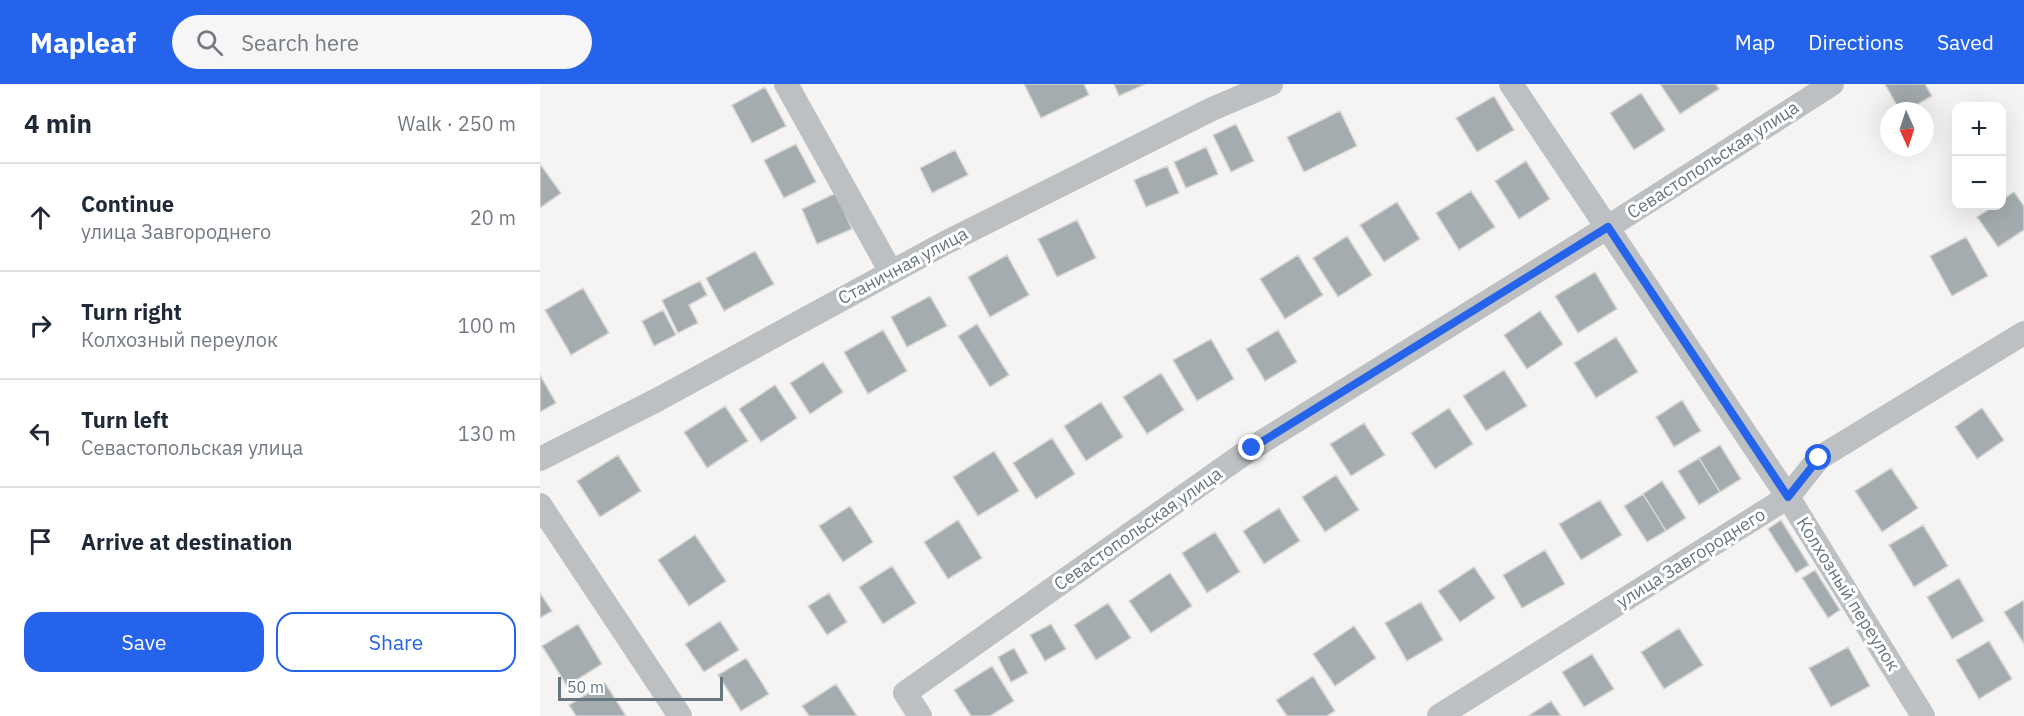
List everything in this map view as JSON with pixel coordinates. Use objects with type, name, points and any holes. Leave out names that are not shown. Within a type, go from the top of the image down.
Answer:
[{"type":"street","points":[[786,84],[891,272]]},
{"type":"street","name":"Станичная улица","points":[[540,459],[655,401],[945,243],[1212,109],[1271,84]]},
{"type":"street","name":"Колхозный переулок","points":[[1511,84],[1788,497],[1923,716]]},
{"type":"street","name":"Севастопольская улица","points":[[920,716],[905,693],[1252,448],[1608,227],[1832,84]]},
{"type":"street","name":"улица Завгороднего","points":[[1439,716],[1788,497],[1819,458],[2024,333]]},
{"type":"street","points":[[540,505],[680,716]]},
{"type":"building","points":[[1024,84],[1084,84],[1089,95],[1041,118]]},
{"type":"building","points":[[1114,84],[1145,84],[1119,96]]},
{"type":"building","points":[[1660,84],[1716,84],[1719,89],[1680,114]]},
{"type":"building","points":[[1885,84],[1925,84],[1932,96],[1922,102],[1895,102]]},
{"type":"building","points":[[765,87],[786,126],[752,143],[732,105]]},
{"type":"building","points":[[1641,93],[1665,130],[1634,150],[1610,113]]},
{"type":"building","points":[[1494,96],[1514,130],[1477,152],[1456,118]]},
{"type":"building","points":[[1340,111],[1357,146],[1304,172],[1287,137]]},
{"type":"building","points":[[1236,124],[1254,161],[1231,172],[1213,135]]},
{"type":"building","points":[[796,144],[816,182],[784,198],[764,160]]},
{"type":"building","points":[[1206,147],[1218,174],[1186,188],[1174,162]]},
{"type":"building","points":[[955,150],[968,175],[932,193],[920,168]]},
{"type":"building","points":[[1526,161],[1550,199],[1519,219],[1495,181]]},
{"type":"building","points":[[540,164],[561,193],[540,208]]},
{"type":"building","points":[[1167,166],[1179,193],[1146,207],[1134,180]]},
{"type":"building","points":[[1471,191],[1495,227],[1459,250],[1436,213]]},
{"type":"building","points":[[2014,192],[2024,206],[2024,230],[1998,247],[1977,217],[1988,210],[2006,210],[2006,197]]},
{"type":"building","points":[[836,193],[852,229],[817,244],[802,209]]},
{"type":"building","points":[[1397,202],[1420,239],[1384,262],[1360,225]]},
{"type":"building","points":[[1077,220],[1096,258],[1057,277],[1038,239]]},
{"type":"building","points":[[1347,236],[1372,275],[1338,297],[1313,258]]},
{"type":"building","points":[[1966,237],[1988,276],[1952,296],[1930,256]]},
{"type":"building","points":[[755,251],[774,284],[724,311],[706,278]]},
{"type":"building","points":[[1007,255],[1029,295],[990,317],[968,277]]},
{"type":"building","points":[[1298,255],[1323,295],[1285,319],[1260,279]]},
{"type":"building","points":[[1595,272],[1617,309],[1578,333],[1555,296]]},
{"type":"building","points":[[700,281],[707,295],[689,305],[698,323],[678,333],[662,300]]},
{"type":"building","points":[[583,288],[609,333],[571,355],[545,310]]},
{"type":"building","points":[[930,296],[947,326],[907,347],[891,317]]},
{"type":"building","points":[[663,310],[676,335],[654,346],[642,321]]},
{"type":"building","points":[[1540,311],[1563,344],[1527,369],[1504,335]]},
{"type":"building","points":[[977,324],[1009,375],[990,387],[958,336]]},
{"type":"building","points":[[883,330],[907,371],[868,394],[844,352]]},
{"type":"building","points":[[1278,330],[1297,362],[1265,381],[1246,349]]},
{"type":"building","points":[[1616,337],[1638,372],[1596,398],[1574,363]]},
{"type":"building","points":[[1211,339],[1234,379],[1197,401],[1173,360]]},
{"type":"building","points":[[823,362],[843,392],[810,414],[790,383]]},
{"type":"building","points":[[1504,370],[1527,406],[1486,431],[1463,396]]},
{"type":"building","points":[[1161,373],[1184,410],[1147,434],[1123,397]]},
{"type":"building","points":[[540,375],[556,403],[540,412]]},
{"type":"building","points":[[775,385],[797,418],[761,442],[739,409]]},
{"type":"building","points":[[1682,400],[1701,431],[1674,447],[1656,417]]},
{"type":"building","points":[[1101,402],[1123,437],[1086,461],[1064,426]]},
{"type":"building","points":[[725,406],[748,441],[707,468],[684,432]]},
{"type":"building","points":[[1449,408],[1473,444],[1435,469],[1411,433]]},
{"type":"building","points":[[1982,408],[2004,440],[1977,459],[1955,427]]},
{"type":"building","points":[[1364,423],[1385,455],[1351,476],[1330,444]]},
{"type":"building","points":[[1052,438],[1075,474],[1036,499],[1013,463]]},
{"type":"building","points":[[1720,445],[1741,479],[1720,492],[1699,458]]},
{"type":"building","points":[[994,451],[1019,491],[978,516],[953,477]]},
{"type":"building","points":[[618,455],[641,491],[600,517],[577,481]]},
{"type":"building","points":[[1699,458],[1720,492],[1699,505],[1678,471]]},
{"type":"building","points":[[1891,468],[1918,508],[1882,532],[1855,491]]},
{"type":"building","points":[[1336,475],[1359,510],[1325,532],[1302,497]]},
{"type":"building","points":[[1662,481],[1686,518],[1666,531],[1643,494]]},
{"type":"building","points":[[1643,494],[1666,531],[1647,542],[1624,506]]},
{"type":"building","points":[[1600,500],[1622,535],[1581,560],[1559,524]]},
{"type":"building","points":[[850,506],[873,542],[843,562],[819,526]]},
{"type":"building","points":[[1279,508],[1300,541],[1264,564],[1243,531]]},
{"type":"building","points":[[958,520],[982,558],[948,579],[924,542]]},
{"type":"building","points":[[1781,520],[1809,565],[1796,573],[1768,529]]},
{"type":"building","points":[[1923,525],[1948,566],[1914,587],[1889,545]]},
{"type":"building","points":[[1215,532],[1240,572],[1207,593],[1182,553]]},
{"type":"building","points":[[695,535],[726,581],[689,606],[658,560]]},
{"type":"building","points":[[1545,550],[1565,584],[1522,608],[1503,575]]},
{"type":"building","points":[[892,566],[916,603],[883,624],[859,587]]},
{"type":"building","points":[[1474,567],[1495,598],[1460,622],[1438,591]]},
{"type":"building","points":[[1815,570],[1840,610],[1828,618],[1802,578]]},
{"type":"building","points":[[1170,573],[1192,606],[1151,633],[1129,601]]},
{"type":"building","points":[[1959,578],[1984,621],[1952,639],[1927,597]]},
{"type":"building","points":[[540,593],[552,611],[540,618]]},
{"type":"building","points":[[829,593],[847,622],[827,635],[808,606]]},
{"type":"building","points":[[2024,600],[2024,644],[2004,612]]},
{"type":"building","points":[[1421,602],[1443,640],[1407,661],[1385,623]]},
{"type":"building","points":[[1108,603],[1131,638],[1096,660],[1074,625]]},
{"type":"building","points":[[720,621],[739,650],[704,672],[685,644]]},
{"type":"building","points":[[578,624],[602,664],[567,686],[542,646]]},
{"type":"building","points":[[1051,624],[1066,649],[1045,661],[1030,635]]},
{"type":"building","points":[[1354,626],[1376,658],[1335,686],[1313,654]]},
{"type":"building","points":[[1679,628],[1703,665],[1664,689],[1641,652]]},
{"type":"building","points":[[1989,641],[2012,679],[1979,699],[1956,660]]},
{"type":"building","points":[[1848,647],[1870,686],[1831,707],[1809,668]]},
{"type":"building","points":[[1014,648],[1028,673],[1011,682],[998,657]]},
{"type":"building","points":[[1592,654],[1614,689],[1584,707],[1562,672]]},
{"type":"building","points":[[746,658],[769,694],[741,711],[718,675]]},
{"type":"building","points":[[992,666],[1014,701],[990,716],[971,716],[954,690]]},
{"type":"building","points":[[1313,676],[1335,711],[1327,716],[1287,716],[1276,700]]},
{"type":"building","points":[[605,683],[626,716],[576,716],[569,705]]},
{"type":"building","points":[[836,684],[857,716],[809,716],[802,706]]},
{"type":"building","points":[[1551,701],[1561,716],[1528,716]]},
{"type":"route","points":[[1252,448],[1608,227],[1788,497],[1819,458]]}]
